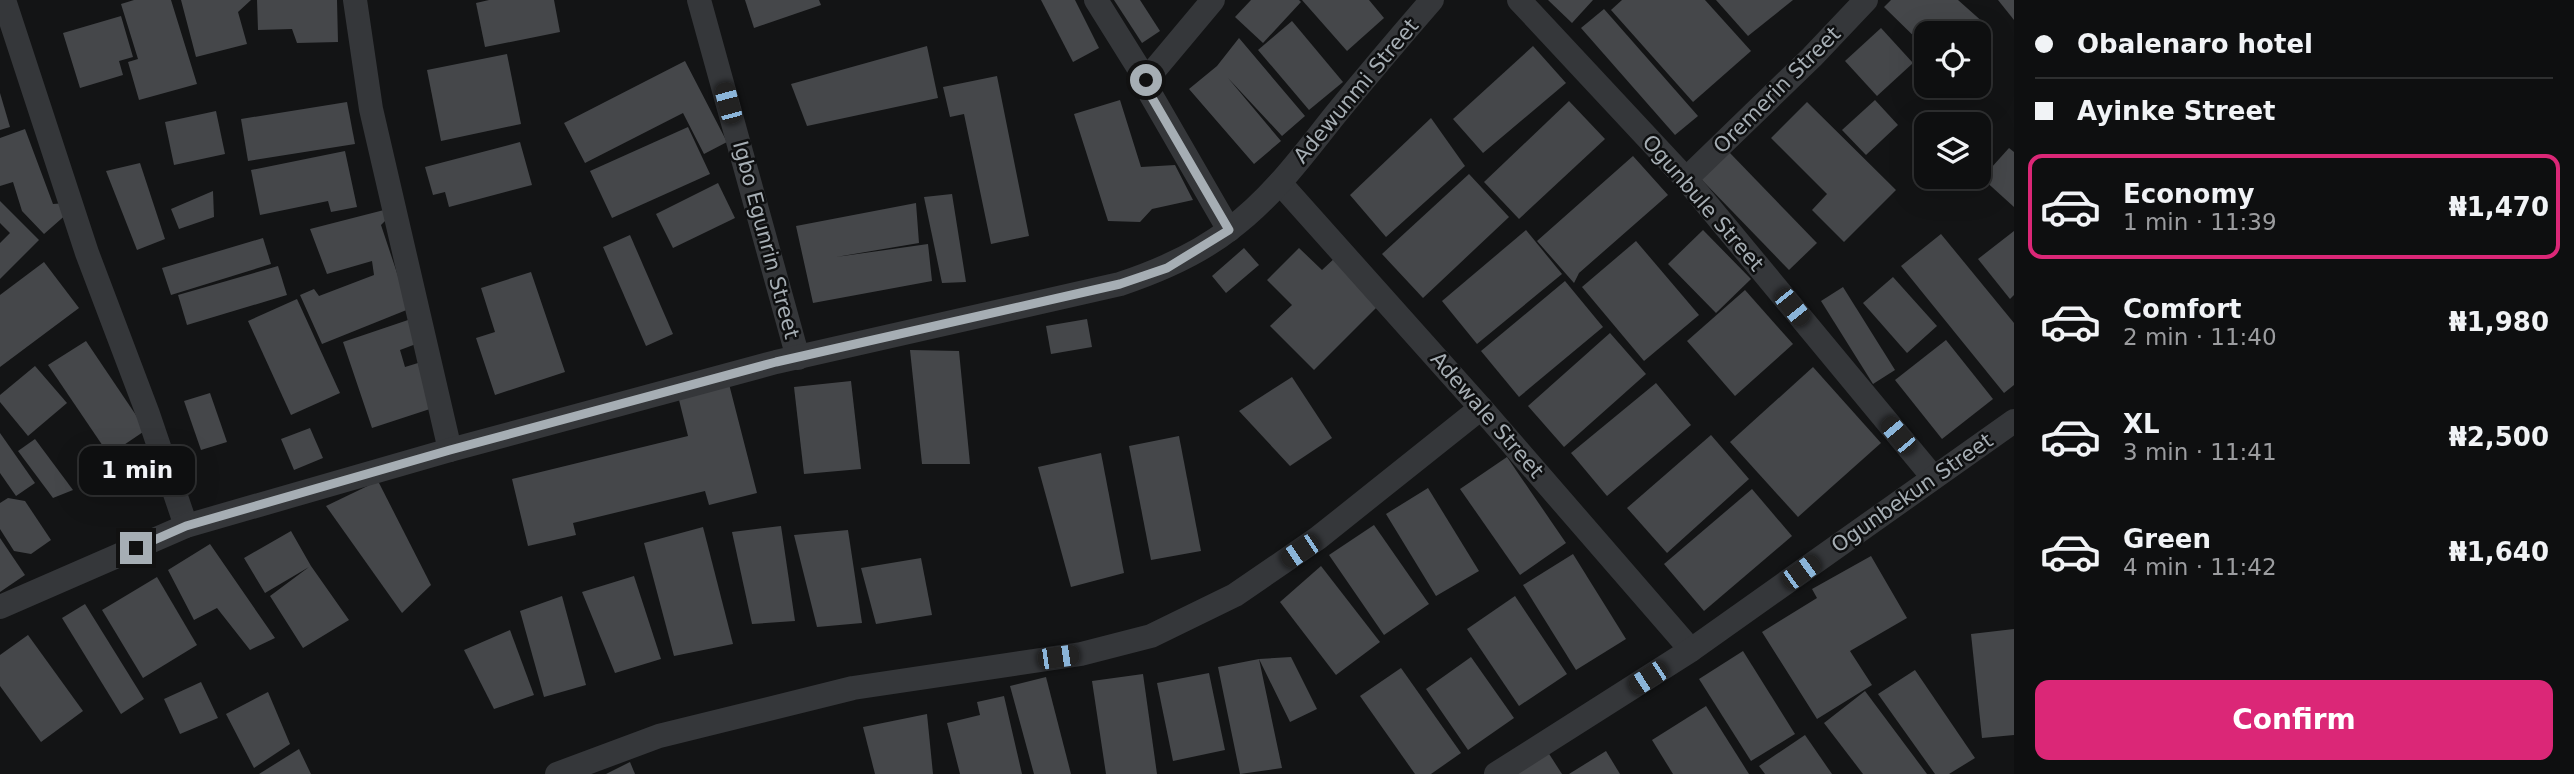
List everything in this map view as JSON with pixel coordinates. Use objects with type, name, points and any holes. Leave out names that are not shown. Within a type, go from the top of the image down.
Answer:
[{"type":"street","points":[[4,0],[86,253],[148,414],[186,526]]},
{"type":"street","points":[[355,0],[371,109],[450,450]]},
{"type":"street","name":"Igbo Egunrin Street","points":[[699,0],[798,358]]},
{"type":"street","points":[[1096,0],[1146,80],[1151,96],[1229,230]]},
{"type":"street","points":[[1146,80],[1213,0]]},
{"type":"street","name":"Adewunmi Street","points":[[0,607],[186,526],[450,450],[776,362],[1120,284],[1167,268],[1229,230],[1280,183],[1432,0]]},
{"type":"street","name":"Ogunbule Street","points":[[1519,0],[1686,179],[1933,477]]},
{"type":"street","name":"Oremerin Street","points":[[1686,179],[1812,57],[1866,0]]},
{"type":"street","name":"Adewale Street","points":[[1280,183],[1481,408],[1691,650]]},
{"type":"street","points":[[557,774],[659,736],[853,688],[1081,654],[1151,636],[1235,595],[1318,538],[1481,408]]},
{"type":"street","name":"Ogunbekun Street","points":[[1496,774],[1691,650],[2014,421]]},
{"type":"building","points":[[134,0],[171,0],[197,84],[139,100],[128,62],[138,59],[121,4]]},
{"type":"building","points":[[181,0],[251,0],[238,12],[247,44],[196,57]]},
{"type":"building","points":[[257,0],[337,0],[338,42],[297,43],[292,29],[258,30]]},
{"type":"building","points":[[489,0],[554,0],[560,32],[485,47],[476,3]]},
{"type":"building","points":[[745,0],[819,0],[821,5],[754,28]]},
{"type":"building","points":[[1041,0],[1075,0],[1099,48],[1073,62]]},
{"type":"building","points":[[1114,0],[1140,0],[1160,31],[1142,43]]},
{"type":"building","points":[[1251,0],[1301,2],[1263,43],[1235,17]]},
{"type":"building","points":[[1302,0],[1369,0],[1384,18],[1347,51]]},
{"type":"building","points":[[1548,0],[1593,0],[1572,23]]},
{"type":"building","points":[[1622,0],[1705,0],[1751,51],[1693,102],[1611,10]]},
{"type":"building","points":[[1716,0],[1793,0],[1748,36]]},
{"type":"building","points":[[1891,0],[1958,0],[1982,21],[1914,21],[1914,36],[1884,7]]},
{"type":"building","points":[[1998,0],[2014,0],[2014,20]]},
{"type":"building","points":[[1604,9],[1698,116],[1675,135],[1581,28]]},
{"type":"building","points":[[121,16],[133,57],[119,61],[123,75],[80,88],[63,33]]},
{"type":"building","points":[[1292,21],[1343,82],[1309,110],[1258,50]]},
{"type":"building","points":[[1881,28],[1913,63],[1877,96],[1845,61]]},
{"type":"building","points":[[1239,38],[1305,116],[1282,136],[1228,78],[1281,141],[1254,164],[1189,89],[1217,66]]},
{"type":"building","points":[[927,46],[938,98],[807,126],[791,84]]},
{"type":"building","points":[[1533,46],[1566,83],[1483,153],[1453,119]]},
{"type":"building","points":[[507,54],[521,124],[441,141],[427,70]]},
{"type":"building","points":[[685,61],[727,142],[704,154],[683,113],[585,163],[564,123]]},
{"type":"building","points":[[997,76],[1029,236],[991,244],[964,114],[950,117],[943,87]]},
{"type":"building","points":[[0,93],[10,127],[0,130]]},
{"type":"building","points":[[1120,100],[1141,167],[1175,165],[1193,200],[1152,209],[1140,222],[1108,221],[1074,114]]},
{"type":"building","points":[[1875,100],[1898,125],[1866,155],[1842,130]]},
{"type":"building","points":[[1569,101],[1605,139],[1519,219],[1484,182]]},
{"type":"building","points":[[347,102],[355,144],[248,161],[241,119]]},
{"type":"building","points":[[1807,102],[1896,190],[1844,242],[1812,210],[1827,194],[1771,138]]},
{"type":"building","points":[[216,111],[225,154],[174,165],[165,122]]},
{"type":"building","points":[[1431,118],[1465,166],[1386,237],[1350,195]]},
{"type":"building","points":[[688,127],[710,174],[612,218],[590,171]]},
{"type":"building","points":[[25,129],[53,204],[66,203],[69,212],[44,234],[22,211],[13,182],[0,186],[0,138]]},
{"type":"building","points":[[520,142],[532,185],[449,207],[445,192],[433,195],[425,167]]},
{"type":"building","points":[[2009,148],[2014,152],[2014,207],[1991,186],[1991,168]]},
{"type":"building","points":[[345,151],[357,207],[331,212],[328,201],[260,215],[251,170]]},
{"type":"building","points":[[1729,152],[1817,243],[1789,270],[1701,179]]},
{"type":"building","points":[[1633,156],[1668,195],[1579,273],[1574,283],[1537,241]]},
{"type":"building","points":[[140,163],[165,239],[137,250],[106,171]]},
{"type":"building","points":[[1469,174],[1509,217],[1423,298],[1382,254]]},
{"type":"building","points":[[718,183],[735,218],[673,248],[656,214]]},
{"type":"building","points":[[213,191],[214,217],[179,229],[171,209]]},
{"type":"building","points":[[952,194],[966,282],[942,283],[924,197]]},
{"type":"building","points":[[0,201],[39,240],[0,279],[0,243],[10,233],[0,223]]},
{"type":"building","points":[[916,203],[919,243],[836,257],[928,244],[932,281],[813,303],[796,226]]},
{"type":"building","points":[[384,210],[389,217],[381,225],[409,309],[322,344],[300,295],[314,289],[319,296],[374,275],[372,261],[327,274],[310,229]]},
{"type":"building","points":[[1526,230],[1562,274],[1477,344],[1442,301]]},
{"type":"building","points":[[1703,230],[1751,279],[1716,313],[1668,264]]},
{"type":"building","points":[[2014,231],[2014,295],[2010,299],[1978,259]]},
{"type":"building","points":[[1941,234],[2014,323],[2014,385],[2004,393],[1901,266]]},
{"type":"building","points":[[630,235],[673,334],[646,346],[603,247]]},
{"type":"building","points":[[263,238],[271,264],[171,295],[162,268]]},
{"type":"building","points":[[1636,241],[1699,315],[1644,361],[1582,287]]},
{"type":"building","points":[[1244,248],[1259,265],[1226,293],[1212,276]]},
{"type":"building","points":[[1299,248],[1322,270],[1337,256],[1382,302],[1314,370],[1270,326],[1292,305],[1267,280]]},
{"type":"building","points":[[44,262],[79,308],[0,367],[0,295]]},
{"type":"building","points":[[278,266],[287,295],[187,325],[178,295]]},
{"type":"building","points":[[531,272],[565,372],[495,395],[476,338],[495,332],[481,288]]},
{"type":"building","points":[[1893,277],[1937,326],[1907,353],[1863,303]]},
{"type":"building","points":[[1565,281],[1603,327],[1519,397],[1481,351]]},
{"type":"building","points":[[1843,287],[1895,370],[1873,384],[1821,301]]},
{"type":"building","points":[[1745,290],[1793,344],[1735,396],[1687,341]]},
{"type":"building","points":[[297,299],[340,393],[291,415],[248,321]]},
{"type":"building","points":[[1087,319],[1092,347],[1051,354],[1046,326]]},
{"type":"building","points":[[408,320],[416,344],[400,350],[405,367],[418,363],[433,408],[372,428],[343,342]]},
{"type":"building","points":[[1610,333],[1646,374],[1564,447],[1528,406]]},
{"type":"building","points":[[1946,340],[1993,399],[1942,439],[1895,380]]},
{"type":"building","points":[[86,341],[146,430],[109,455],[48,365]]},
{"type":"building","points":[[910,350],[959,351],[970,464],[922,464]]},
{"type":"building","points":[[35,366],[67,403],[28,436],[0,402],[0,395]]},
{"type":"building","points":[[1813,367],[1881,443],[1798,517],[1730,442]]},
{"type":"building","points":[[1292,377],[1332,438],[1290,466],[1239,411]]},
{"type":"building","points":[[851,381],[861,469],[804,474],[794,387]]},
{"type":"building","points":[[1656,383],[1691,425],[1607,496],[1571,453]]},
{"type":"building","points":[[729,384],[757,493],[709,505],[705,491],[573,523],[576,535],[528,546],[512,479],[688,436],[678,396]]},
{"type":"building","points":[[210,393],[227,442],[201,450],[184,401]]},
{"type":"building","points":[[310,428],[323,458],[294,470],[281,439]]},
{"type":"building","points":[[0,433],[35,483],[16,496],[0,473]]},
{"type":"building","points":[[1711,435],[1749,479],[1667,553],[1627,508]]},
{"type":"building","points":[[1179,436],[1201,551],[1151,560],[1129,446]]},
{"type":"building","points":[[35,439],[73,490],[53,498],[18,451]]},
{"type":"building","points":[[1101,453],[1124,573],[1071,587],[1038,467]]},
{"type":"building","points":[[1507,457],[1566,543],[1520,575],[1460,489]]},
{"type":"building","points":[[378,481],[431,585],[402,613],[326,506]]},
{"type":"building","points":[[1428,488],[1479,571],[1436,596],[1386,514]]},
{"type":"building","points":[[1752,489],[1792,536],[1704,611],[1664,564]]},
{"type":"building","points":[[8,498],[25,501],[51,540],[31,554],[14,551],[0,529],[0,503]]},
{"type":"building","points":[[1374,525],[1429,604],[1384,635],[1329,555]]},
{"type":"building","points":[[781,526],[795,621],[752,624],[732,532]]},
{"type":"building","points":[[703,527],[733,644],[674,656],[644,543]]},
{"type":"building","points":[[848,530],[862,623],[817,627],[794,535]]},
{"type":"building","points":[[291,531],[311,566],[349,620],[303,648],[270,596],[309,567],[265,593],[244,558]]},
{"type":"building","points":[[0,538],[25,575],[0,592]]},
{"type":"building","points":[[210,544],[275,638],[250,650],[217,608],[194,620],[168,570]]},
{"type":"building","points":[[1573,554],[1626,639],[1576,670],[1523,585]]},
{"type":"building","points":[[1871,556],[1907,618],[1850,651],[1872,685],[1817,719],[1762,632],[1817,598],[1812,589]]},
{"type":"building","points":[[921,558],[932,615],[876,624],[861,568]]},
{"type":"building","points":[[1321,566],[1380,642],[1336,675],[1280,602]]},
{"type":"building","points":[[634,576],[661,659],[615,673],[582,592]]},
{"type":"building","points":[[157,577],[197,645],[143,678],[102,610]]},
{"type":"building","points":[[562,596],[586,685],[544,697],[520,611]]},
{"type":"building","points":[[1515,596],[1567,674],[1519,706],[1467,629]]},
{"type":"building","points":[[85,604],[144,699],[121,714],[62,618]]},
{"type":"building","points":[[2014,629],[2014,735],[1982,738],[1971,634]]},
{"type":"building","points":[[510,630],[534,695],[494,709],[464,650]]},
{"type":"building","points":[[28,635],[83,711],[41,742],[0,686],[0,655]]},
{"type":"building","points":[[1743,651],[1795,734],[1751,761],[1699,679]]},
{"type":"building","points":[[1291,657],[1317,709],[1290,722],[1259,659]]},
{"type":"building","points":[[1471,657],[1514,718],[1468,750],[1426,689]]},
{"type":"building","points":[[1259,659],[1282,768],[1240,774],[1218,667]]},
{"type":"building","points":[[1401,668],[1461,753],[1431,774],[1415,774],[1360,696]]},
{"type":"building","points":[[1915,670],[1975,758],[1949,774],[1935,774],[1878,694]]},
{"type":"building","points":[[1209,673],[1225,750],[1173,761],[1157,683]]},
{"type":"building","points":[[1143,674],[1157,774],[1106,774],[1092,681]]},
{"type":"building","points":[[1046,677],[1071,774],[1034,774],[1010,686]]},
{"type":"building","points":[[201,682],[218,718],[180,734],[164,699]]},
{"type":"building","points":[[1865,691],[1927,774],[1863,774],[1824,723]]},
{"type":"building","points":[[268,692],[290,744],[254,768],[226,714]]},
{"type":"building","points":[[1004,696],[1022,774],[960,774],[947,723],[980,715],[977,702]]},
{"type":"building","points":[[1706,706],[1749,774],[1673,774],[1652,740]]},
{"type":"building","points":[[927,714],[933,774],[875,774],[863,727]]},
{"type":"building","points":[[1805,735],[1832,774],[1765,774],[1759,766]]},
{"type":"building","points":[[1544,746],[1562,774],[1506,774]]},
{"type":"building","points":[[299,749],[311,774],[259,774]]},
{"type":"building","points":[[1606,751],[1620,774],[1569,774]]},
{"type":"building","points":[[630,762],[635,774],[606,774]]},
{"type":"route","points":[[136,548],[186,526],[600,409],[776,362],[1120,284],[1167,268],[1229,230],[1151,96],[1146,80]]}]
